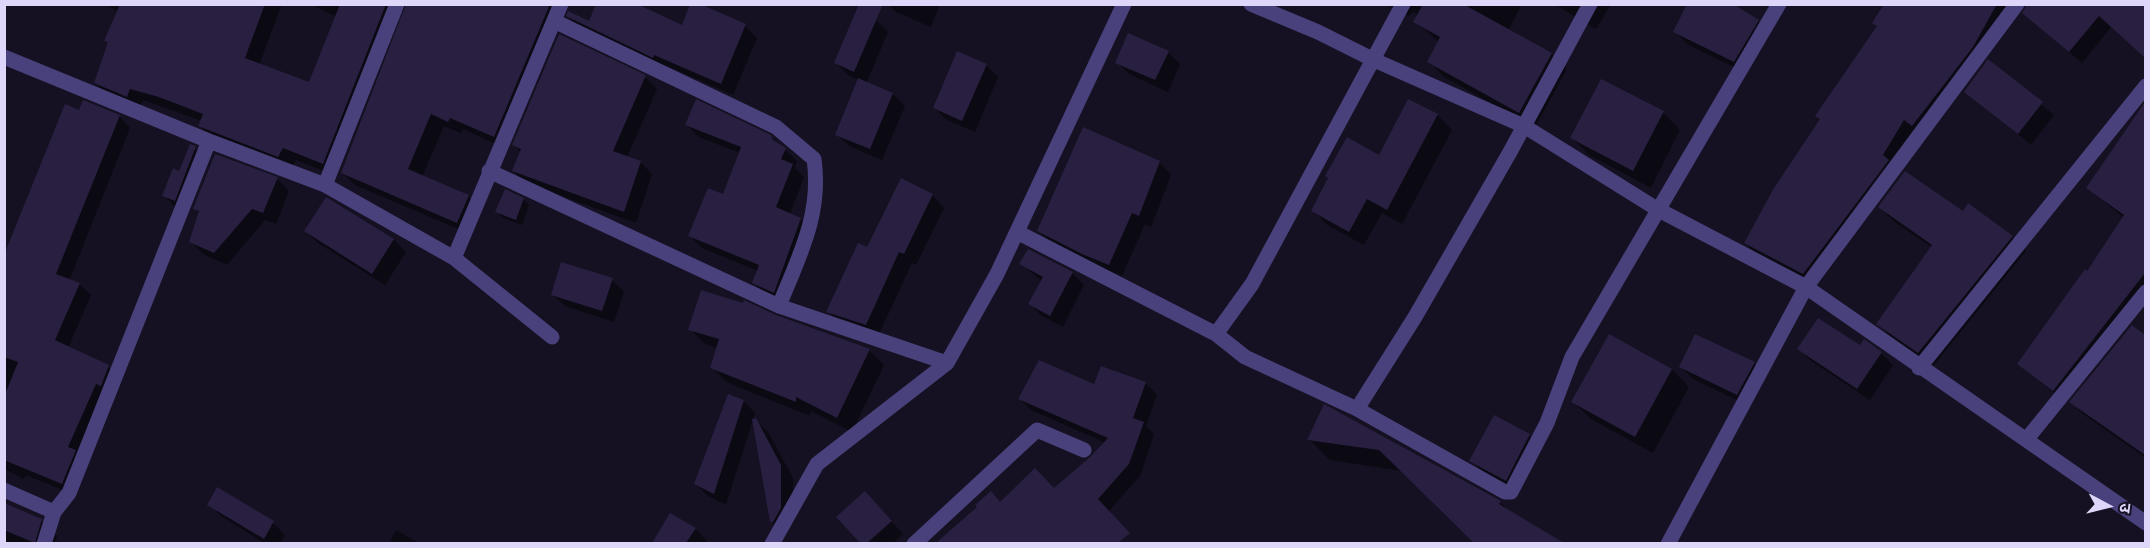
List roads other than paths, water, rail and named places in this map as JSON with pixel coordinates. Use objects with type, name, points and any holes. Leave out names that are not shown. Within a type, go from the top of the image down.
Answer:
[{"type":"street","points":[[325,185],[397,4]]},
{"type":"street","points":[[454,258],[561,4]]},
{"type":"street","points":[[772,543],[817,464],[947,363],[1017,232],[1124,4]]},
{"type":"street","points":[[1216,334],[1252,284],[1403,4]]},
{"type":"street","points":[[1357,409],[1415,317],[1524,126],[1590,4]]},
{"type":"street","points":[[1017,232],[1216,334],[1245,357],[1357,409],[1505,492],[1511,492],[1547,423],[1572,357],[1779,4]]},
{"type":"street","points":[[1668,543],[1806,287],[2017,4]]},
{"type":"street","points":[[1261,6],[1374,60],[1524,126],[1657,209],[1806,287],[1919,368],[2143,517]]},
{"type":"street","points":[[554,21],[776,127],[814,159],[818,184],[814,215],[779,306]]},
{"type":"street","points":[[4,57],[209,141],[325,185],[454,258],[552,337]]},
{"type":"street","points":[[1919,368],[2145,86]]},
{"type":"street","points":[[44,543],[54,512],[69,493],[209,141]]},
{"type":"street","points":[[489,171],[779,306],[947,363]]},
{"type":"street","points":[[2026,440],[2145,292]]},
{"type":"street","points":[[914,543],[1037,430],[1084,450]]},
{"type":"street","points":[[4,490],[54,512]]}]
